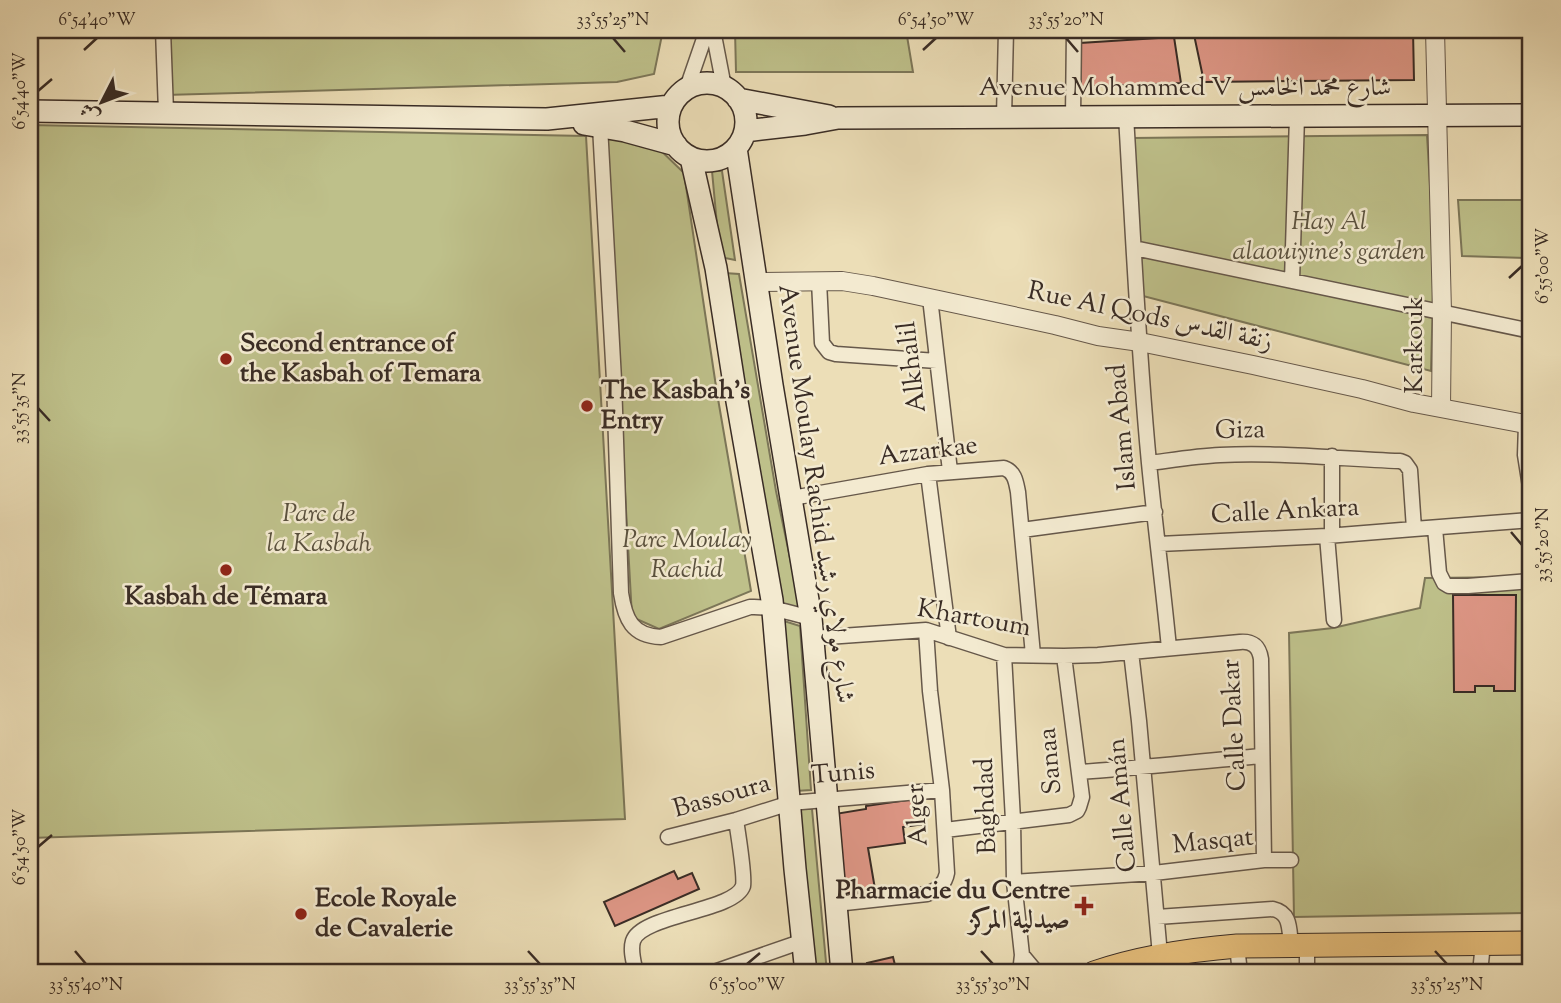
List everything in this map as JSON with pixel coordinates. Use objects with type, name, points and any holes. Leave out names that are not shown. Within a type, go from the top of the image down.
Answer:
[{"type":"main road","points":[[806,973],[773,609],[716,268],[683,152],[670,137],[668,117],[671,106],[687,88],[712,83],[731,93],[838,118]]},
{"type":"main road","points":[[547,118],[625,131],[710,161],[729,155],[741,140],[746,120],[744,109],[731,93]]},
{"type":"main road","points":[[30,111],[547,118],[671,106]]},
{"type":"main road","name":"Avenue Mohammed V شارع محمد الخامس","points":[[838,118],[1531,115]]},
{"type":"main road","points":[[741,140],[838,118]]},
{"type":"main road","name":"Avenue Moulay Rachid شارع مولاي رشيد","points":[[741,140],[755,273],[812,628],[842,973]]},
{"type":"main road","points":[[716,268],[755,273]]},
{"type":"main road","points":[[1106,971],[1160,954],[1237,946],[1531,943]]},
{"type":"street","points":[[163,30],[166,112]]},
{"type":"street","points":[[687,88],[707,30]]},
{"type":"street","points":[[713,30],[731,93]]},
{"type":"street","points":[[1004,117],[1006,30]]},
{"type":"street","points":[[1073,117],[1078,30]]},
{"type":"street","name":"Karkouk","points":[[1435,30],[1442,312],[1441,408]]},
{"type":"street","points":[[1292,281],[1297,116]]},
{"type":"street","name":"Islam Abad","points":[[1126,117],[1140,342],[1168,648]]},
{"type":"street","name":"Khartoum","points":[[600,126],[614,380],[621,593],[630,622],[639,631],[649,637],[661,638],[750,607],[761,607],[773,609],[812,628],[926,630],[1004,655],[1098,655],[1240,642]]},
{"type":"street","points":[[1134,248],[1531,331]]},
{"type":"street","name":"Rue Al Qods زنقة القدس","points":[[755,273],[818,281],[842,281],[930,298],[1098,336],[1252,365],[1414,403],[1529,424]]},
{"type":"street","points":[[818,281],[822,343],[829,352],[937,361]]},
{"type":"street","name":"Alkhalil","points":[[930,298],[950,471]]},
{"type":"street","points":[[1529,424],[1525,455],[1531,493]]},
{"type":"street","name":"Giza","points":[[1150,463],[1246,454],[1332,456],[1405,463],[1410,470],[1415,528]]},
{"type":"street","points":[[1332,456],[1330,535],[1334,620]]},
{"type":"street","name":"Azzarkae","points":[[792,498],[950,471],[1009,470],[1016,480],[1023,530],[1033,655]]},
{"type":"street","points":[[928,474],[948,638]]},
{"type":"street","points":[[1023,530],[1155,512]]},
{"type":"street","name":"Calle Ankara","points":[[1159,544],[1531,520]]},
{"type":"street","points":[[1436,528],[1439,573],[1444,583],[1449,586],[1531,580]]},
{"type":"street","name":"Alger","points":[[836,904],[927,894],[946,880],[942,790],[926,630]]},
{"type":"street","name":"Calle Dakar","points":[[1240,642],[1246,641],[1255,645],[1260,653],[1264,860]]},
{"type":"street","name":"Calle Amán","points":[[1130,652],[1139,721],[1160,954]]},
{"type":"street","name":"Baghdad","points":[[1004,655],[1014,882],[1023,955],[1020,973]]},
{"type":"street","name":"Sanaa","points":[[944,830],[1077,811],[1082,797],[1064,656]]},
{"type":"street","points":[[1079,772],[1262,756]]},
{"type":"street","name":"Tunis","points":[[790,803],[942,790]]},
{"type":"street","name":"Bassoura","points":[[668,837],[790,803]]},
{"type":"street","points":[[636,973],[632,942],[636,934],[649,926],[707,907],[741,889],[743,885],[736,820]]},
{"type":"street","name":"Masqat","points":[[1014,882],[1154,873],[1264,860],[1291,860]]},
{"type":"street","points":[[1157,917],[1273,909],[1279,911],[1288,920],[1307,973]]},
{"type":"street","points":[[711,973],[803,941]]},
{"type":"street","points":[[1480,973],[1483,943]]},
{"type":"street","points":[[1237,946],[1240,973]]},
{"type":"street","points":[[1023,955],[1037,973]]},
{"type":"green space","points":[[171,30],[663,30],[654,74],[617,82],[165,95]]},
{"type":"green space","points":[[735,30],[906,30],[913,72],[736,72]]},
{"type":"green space","name":"Parc de la Kasbah","points":[[30,125],[586,136],[625,819],[30,838]]},
{"type":"green space","name":"Parc Moulay Rachid","points":[[605,133],[651,141],[684,173],[717,393],[751,591],[659,629],[632,617]]},
{"type":"green space","name":"Hay Al alaouiyine's garden","points":[[1427,135],[1434,254],[1431,371],[1143,296],[1133,138]]},
{"type":"green space","points":[[712,171],[722,171],[735,260],[720,257]]},
{"type":"green space","points":[[1458,200],[1525,200],[1529,258],[1462,256]]},
{"type":"green space","points":[[724,273],[739,274],[776,491],[801,611],[779,603]]},
{"type":"green space","points":[[1531,577],[1531,913],[1294,917],[1289,633],[1333,628],[1420,608],[1425,578]]},
{"type":"green space","points":[[784,621],[800,626],[811,790],[796,791]]},
{"type":"green space","points":[[796,809],[812,809],[827,973],[811,973]]},
{"type":"building","points":[[1193,30],[1413,30],[1414,80],[1204,82]]},
{"type":"building","points":[[1174,37],[1181,83],[1080,87],[1080,43]]},
{"type":"building","points":[[1453,595],[1516,595],[1515,691],[1494,691],[1494,686],[1475,686],[1475,692],[1454,692]]},
{"type":"building","points":[[921,798],[925,824],[903,827],[905,843],[868,848],[875,889],[842,894],[835,814],[866,809],[866,806]]},
{"type":"building","points":[[674,871],[678,879],[692,873],[699,889],[615,926],[604,902]]},
{"type":"building","points":[[893,957],[897,973],[869,973],[867,963]]},
{"type":"place","name":"Second entrance of the Kasbah of Temara","points":[[226,359]]},
{"type":"place","name":"The Kasbah's Entry","points":[[587,406]]},
{"type":"place","name":"Kasbah de Témara","points":[[226,570]]},
{"type":"place","name":"Pharmacie du Centre صيدلية المركز","points":[[1084,906]]},
{"type":"place","name":"Ecole Royale de Cavalerie","points":[[301,914]]}]
